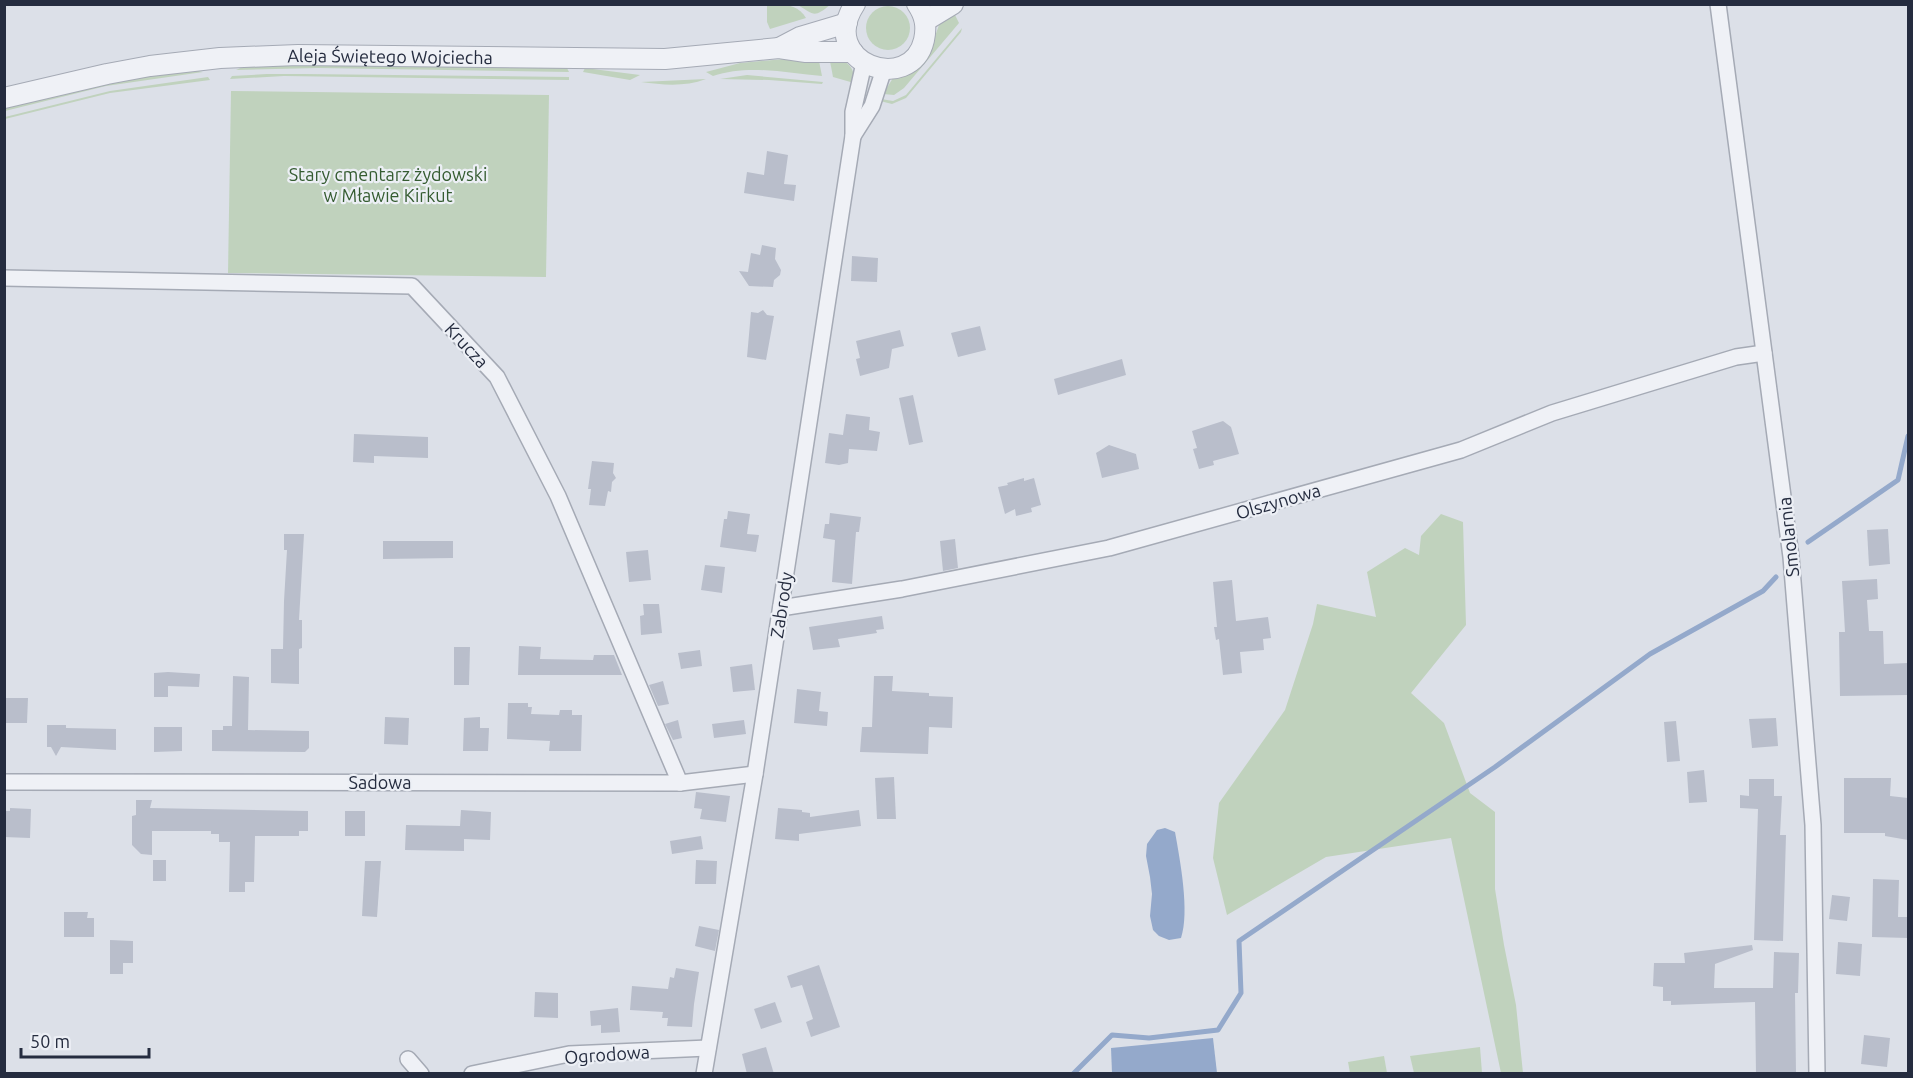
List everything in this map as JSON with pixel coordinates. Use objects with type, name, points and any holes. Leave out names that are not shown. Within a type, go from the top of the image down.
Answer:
[{"type":"street","points":[[855,4],[847,23],[849,43],[859,57]]},
{"type":"street","points":[[884,69],[902,65],[916,55],[923,45],[926,33],[921,13],[953,4]]},
{"type":"street","name":"Smolarnia","points":[[1718,4],[1791,557],[1813,825],[1817,1074]]},
{"type":"street","name":"Aleja Świętego Wojciecha","points":[[779,48],[800,37],[847,23]]},
{"type":"street","name":"Aleja Świętego Wojciecha","points":[[5,97],[150,66],[220,58],[298,55],[665,59],[779,48],[859,57],[877,68],[884,69]]},
{"type":"street","name":"Zabrody","points":[[704,1074],[755,774],[853,136],[853,112],[859,57]]},
{"type":"street","name":"Zabrody","points":[[853,136],[872,106],[884,69]]},
{"type":"street","name":"Krucza","points":[[4,278],[412,286],[497,377],[558,496],[680,783]]},
{"type":"street","name":"Olszynowa","points":[[781,606],[902,590],[1109,548],[1461,450],[1552,413],[1736,357],[1764,353]]},
{"type":"street","name":"Sadowa","points":[[4,782],[98,780],[680,783],[755,774]]},
{"type":"street","name":"Ogrodowa","points":[[472,1074],[569,1054],[708,1048]]},
{"type":"street","points":[[408,1059],[421,1074]]},
{"type":"green space","points":[[767,5],[794,7],[806,18],[770,29],[767,22]]},
{"type":"green space","points":[[798,5],[830,5],[814,14]]},
{"type":"green space","points":[[888,6],[904,12],[910,28],[904,44],[888,50],[872,44],[866,28],[872,12]]},
{"type":"green space","points":[[954,13],[959,23],[904,88],[894,95],[883,94],[893,78],[933,42],[939,25]]},
{"type":"green space","points":[[962,28],[906,98],[892,104],[880,101],[881,99],[893,101],[906,95]]},
{"type":"green space","points":[[818,56],[822,76],[753,70],[726,72],[713,76],[706,72],[740,63]]},
{"type":"green space","points":[[829,56],[840,59],[851,67],[854,83],[833,77]]},
{"type":"green space","points":[[245,66],[567,68],[569,72],[318,68],[236,70]]},
{"type":"green space","points":[[585,68],[640,75],[630,80],[583,72]]},
{"type":"green space","points":[[194,70],[203,72],[106,86],[5,111],[5,107],[75,90],[146,76]]},
{"type":"green space","points":[[267,74],[569,77],[569,80],[284,76],[230,79],[232,76]]},
{"type":"green space","points":[[747,75],[823,82],[822,84],[720,79]]},
{"type":"green space","points":[[208,77],[210,80],[110,93],[5,119],[5,117],[110,91]]},
{"type":"green space","points":[[706,79],[682,84],[641,82]]},
{"type":"green space","name":"Stary cmentarz żydowski w Mławie Kirkut","points":[[231,91],[549,95],[546,277],[228,273]]},
{"type":"green space","points":[[1441,514],[1463,522],[1466,625],[1411,693],[1444,723],[1470,793],[1495,812],[1495,889],[1516,1005],[1523,1073],[1501,1073],[1451,838],[1326,857],[1227,915],[1213,858],[1219,803],[1285,710],[1313,624],[1317,604],[1376,617],[1367,572],[1405,548],[1419,555],[1421,536]]},
{"type":"green space","points":[[1480,1047],[1482,1073],[1414,1073],[1410,1056]]},
{"type":"green space","points":[[1384,1056],[1387,1073],[1350,1073],[1348,1062]]},
{"type":"water","points":[[1165,828],[1175,832],[1185,914],[1181,938],[1169,940],[1159,936],[1153,930],[1150,916],[1152,894],[1146,856],[1147,844],[1157,830]]},
{"type":"water","points":[[1213,1038],[1217,1073],[1112,1073],[1111,1048]]},
{"type":"building","points":[[767,151],[788,155],[784,184],[796,185],[794,201],[744,193],[747,172],[764,175]]},
{"type":"building","points":[[762,245],[776,248],[775,259],[781,270],[780,275],[774,280],[773,287],[749,286],[739,271],[748,272],[751,253],[760,255]]},
{"type":"building","points":[[852,256],[878,258],[877,282],[851,281]]},
{"type":"building","points":[[763,310],[767,315],[774,316],[766,360],[747,357],[751,312],[758,313]]},
{"type":"building","points":[[980,326],[986,350],[958,357],[951,333]]},
{"type":"building","points":[[900,330],[904,346],[892,349],[889,368],[860,376],[856,359],[860,358],[856,341]]},
{"type":"building","points":[[1122,359],[1126,375],[1058,395],[1054,379]]},
{"type":"building","points":[[913,395],[923,442],[909,445],[899,398]]},
{"type":"building","points":[[846,414],[870,417],[869,430],[880,432],[877,451],[849,449],[848,463],[839,465],[825,463],[829,433],[843,435]]},
{"type":"building","points":[[1223,421],[1231,427],[1239,454],[1213,461],[1214,465],[1199,469],[1193,449],[1197,448],[1192,431]]},
{"type":"building","points":[[354,434],[428,437],[428,458],[374,456],[374,463],[353,462]]},
{"type":"building","points":[[1109,445],[1136,454],[1139,469],[1102,478],[1096,453]]},
{"type":"building","points":[[592,461],[614,463],[613,473],[616,478],[612,482],[611,492],[608,491],[605,506],[589,505],[591,489],[588,489]]},
{"type":"building","points":[[1024,478],[1024,481],[1034,478],[1041,505],[1031,508],[1032,512],[1016,516],[1015,509],[1005,514],[998,487]]},
{"type":"building","points":[[728,511],[750,514],[747,534],[759,535],[756,552],[720,547],[724,519],[727,519]]},
{"type":"building","points":[[830,513],[861,517],[859,532],[856,532],[852,584],[832,582],[835,540],[823,538],[825,524],[829,524]]},
{"type":"building","points":[[1888,529],[1890,564],[1869,566],[1867,530]]},
{"type":"building","points":[[284,534],[304,534],[299,620],[302,620],[302,648],[299,649],[299,684],[271,683],[271,649],[283,649],[287,550],[284,550]]},
{"type":"building","points":[[955,539],[958,568],[943,571],[940,541]]},
{"type":"building","points":[[383,541],[453,541],[453,558],[383,559]]},
{"type":"building","points":[[648,550],[651,580],[629,582],[626,552]]},
{"type":"building","points":[[705,565],[725,567],[722,593],[701,590]]},
{"type":"building","points":[[1877,579],[1878,599],[1867,600],[1869,631],[1883,631],[1884,664],[1908,663],[1908,695],[1840,696],[1839,632],[1845,632],[1842,581]]},
{"type":"building","points":[[1232,580],[1236,621],[1268,617],[1271,638],[1263,639],[1264,650],[1240,652],[1242,673],[1223,675],[1219,639],[1216,640],[1214,627],[1217,627],[1213,582]]},
{"type":"building","points":[[643,604],[659,604],[662,633],[641,635],[640,616],[644,615]]},
{"type":"building","points":[[882,616],[884,629],[876,630],[877,633],[838,639],[840,647],[813,650],[809,627]]},
{"type":"building","points":[[519,646],[541,647],[540,659],[593,660],[594,655],[614,655],[622,675],[518,675]]},
{"type":"building","points":[[454,647],[470,647],[469,685],[454,685]]},
{"type":"building","points":[[700,650],[702,666],[681,669],[678,653]]},
{"type":"building","points":[[752,664],[755,690],[733,692],[730,667]]},
{"type":"building","points":[[154,673],[200,674],[199,687],[168,686],[168,697],[154,697]]},
{"type":"building","points":[[233,676],[249,677],[248,730],[309,731],[309,748],[305,752],[212,751],[212,730],[223,730],[223,726],[232,726]]},
{"type":"building","points":[[874,676],[893,676],[892,691],[953,697],[952,728],[929,727],[928,754],[860,752],[862,727],[872,727]]},
{"type":"building","points":[[663,681],[669,704],[658,706],[649,685]]},
{"type":"building","points":[[797,689],[821,692],[819,711],[828,712],[827,726],[794,723]]},
{"type":"building","points":[[5,698],[28,698],[27,723],[5,723]]},
{"type":"building","points":[[508,703],[528,703],[528,707],[532,707],[531,714],[559,715],[560,710],[572,710],[572,715],[582,715],[581,751],[549,751],[550,741],[507,739]]},
{"type":"building","points":[[385,717],[409,718],[408,745],[384,744]]},
{"type":"building","points":[[480,717],[480,728],[489,728],[488,751],[463,751],[464,718]]},
{"type":"building","points":[[1776,718],[1778,746],[1752,748],[1749,719]]},
{"type":"building","points":[[678,720],[682,738],[673,740],[665,724]]},
{"type":"building","points":[[744,720],[746,734],[714,738],[712,724]]},
{"type":"building","points":[[1676,721],[1680,761],[1667,762],[1664,722]]},
{"type":"building","points":[[47,725],[66,725],[66,728],[116,729],[116,750],[61,747],[56,756],[51,747],[47,747]]},
{"type":"building","points":[[154,727],[182,727],[182,751],[154,752]]},
{"type":"building","points":[[1704,770],[1707,802],[1689,803],[1687,772]]},
{"type":"building","points":[[894,777],[896,819],[877,819],[875,778]]},
{"type":"building","points":[[1844,778],[1891,778],[1890,796],[1908,798],[1908,840],[1885,836],[1885,833],[1844,833]]},
{"type":"building","points":[[1749,779],[1774,779],[1774,796],[1782,796],[1780,835],[1786,835],[1783,941],[1754,940],[1758,809],[1740,808],[1740,795],[1749,796]]},
{"type":"building","points":[[696,792],[730,796],[726,822],[700,819],[702,809],[694,808]]},
{"type":"building","points":[[136,800],[152,800],[150,808],[308,811],[308,831],[299,831],[299,836],[255,836],[254,882],[245,882],[245,892],[229,892],[230,842],[219,842],[219,834],[211,834],[211,831],[152,831],[152,855],[141,854],[132,845],[132,816],[136,815]]},
{"type":"building","points":[[10,808],[31,809],[30,838],[4,837],[4,811],[10,811]]},
{"type":"building","points":[[778,808],[802,810],[802,812],[810,813],[810,817],[859,810],[861,826],[799,834],[799,841],[775,839]]},
{"type":"building","points":[[461,810],[491,812],[490,840],[464,839],[464,851],[405,850],[406,825],[460,826]]},
{"type":"building","points":[[345,811],[365,811],[365,836],[345,836]]},
{"type":"building","points":[[701,836],[703,849],[672,854],[670,841]]},
{"type":"building","points":[[153,860],[166,860],[166,881],[153,881]]},
{"type":"building","points":[[696,860],[717,861],[716,884],[695,884]]},
{"type":"building","points":[[365,861],[381,861],[377,917],[362,916]]},
{"type":"building","points":[[1873,879],[1899,880],[1898,917],[1908,917],[1908,938],[1872,937]]},
{"type":"building","points":[[1832,895],[1850,897],[1847,921],[1829,919]]},
{"type":"building","points":[[64,912],[88,912],[87,918],[94,918],[94,937],[64,937]]},
{"type":"building","points":[[699,926],[719,930],[715,951],[695,946]]},
{"type":"building","points":[[110,940],[133,941],[133,963],[123,963],[123,974],[110,974]]},
{"type":"building","points":[[1838,942],[1862,944],[1860,976],[1836,974]]},
{"type":"building","points":[[1752,945],[1753,950],[1715,964],[1714,988],[1773,988],[1774,952],[1799,953],[1798,993],[1795,993],[1796,1073],[1756,1073],[1755,1002],[1671,1005],[1671,1001],[1663,1001],[1663,987],[1653,986],[1654,963],[1685,963],[1684,953]]},
{"type":"building","points":[[819,965],[840,1027],[811,1037],[806,1022],[813,1019],[802,985],[791,988],[787,976]]},
{"type":"building","points":[[676,968],[699,972],[692,1027],[667,1026],[668,1018],[662,1018],[663,1012],[630,1010],[632,986],[668,989],[670,977],[674,978]]},
{"type":"building","points":[[535,992],[558,993],[558,1018],[534,1017]]},
{"type":"building","points":[[775,1002],[782,1022],[761,1029],[754,1009]]},
{"type":"building","points":[[618,1008],[620,1032],[601,1033],[601,1025],[591,1026],[590,1011]]},
{"type":"building","points":[[1864,1035],[1890,1038],[1887,1067],[1861,1064]]},
{"type":"building","points":[[766,1047],[774,1074],[747,1074],[742,1054]]},
{"type":"waterway","points":[[1808,542],[1898,480],[1908,436]]},
{"type":"waterway","points":[[1073,1074],[1112,1035],[1149,1038],[1218,1030],[1241,993],[1239,941],[1495,767],[1650,654],[1763,591],[1776,577]]}]
